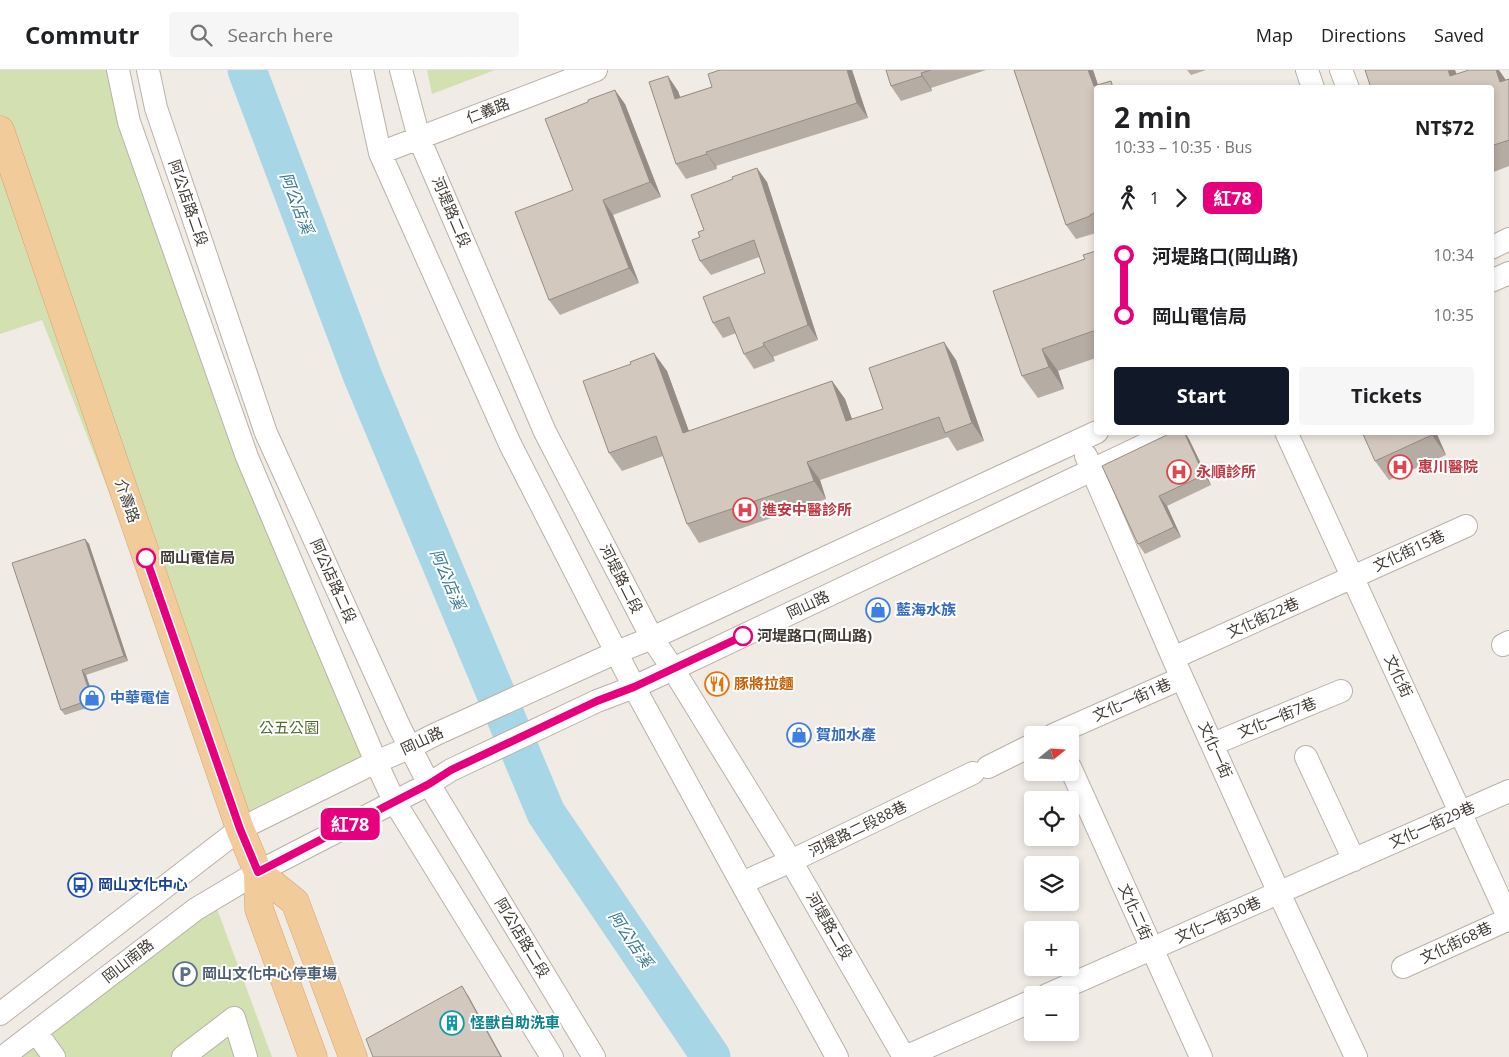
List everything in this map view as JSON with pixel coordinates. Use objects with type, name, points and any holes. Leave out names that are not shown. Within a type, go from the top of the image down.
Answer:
[{"type":"main road","name":"介壽路","points":[[0,130],[4,158],[240,829],[258,872]]},
{"type":"main road","points":[[258,872],[259,910],[313,1057]]},
{"type":"main road","points":[[258,872],[295,902],[353,1057]]},
{"type":"street","name":"阿公店路二段","points":[[118,70],[129,122],[248,457],[376,762],[394,801],[552,1057]]},
{"type":"street","name":"阿公店路二段","points":[[148,70],[156,108],[266,432],[409,748],[594,1057]]},
{"type":"street","points":[[362,70],[380,153],[510,444],[634,687],[837,1057]]},
{"type":"street","name":"河堤路二段","points":[[401,70],[419,138],[545,432],[652,638],[791,861],[904,1057]]},
{"type":"street","name":"仁義路","points":[[380,153],[596,70]]},
{"type":"street","points":[[1307,70],[1312,85]]},
{"type":"street","points":[[1341,70],[1347,85]]},
{"type":"street","points":[[1494,246],[1509,239]]},
{"type":"street","points":[[1494,280],[1509,273]]},
{"type":"street","name":"岡山路","points":[[258,872],[429,784],[451,770],[597,701],[673,669],[1166,435]]},
{"type":"street","name":"文化街","points":[[1287,435],[1509,919]]},
{"type":"street","name":"岡山路","points":[[240,829],[434,735],[652,638],[1088,437]]},
{"type":"street","name":"文化一街","points":[[1088,437],[1092,470],[1279,893],[1356,1057]]},
{"type":"street","name":"文化街15巷","points":[[1353,577],[1466,526]]},
{"type":"street","name":"文化街22巷","points":[[1178,668],[1353,577]]},
{"type":"street","name":"文化一街1巷","points":[[1072,726],[1178,668]]},
{"type":"street","name":"文化一街7巷","points":[[1213,744],[1342,691]]},
{"type":"street","name":"河堤路二段88巷","points":[[742,883],[1024,749]]},
{"type":"street","points":[[1306,757],[1354,860]]},
{"type":"street","name":"文化二街","points":[[1076,781],[1201,1057]]},
{"type":"street","name":"文化一街29巷","points":[[1279,893],[1509,791]]},
{"type":"street","points":[[0,1014],[240,829]]},
{"type":"street","name":"岡山南路","points":[[3,1057],[34,1042],[196,909],[258,872]]},
{"type":"street","name":"文化一街30巷","points":[[1069,986],[1279,893]]},
{"type":"street","name":"文化街68巷","points":[[1403,967],[1509,919]]},
{"type":"street","points":[[904,1057],[1024,1005]]},
{"type":"street","points":[[182,1057],[234,1018],[246,1057]]},
{"type":"street","points":[[34,1042],[54,1057]]},
{"type":"green space","name":"公五公園","points":[[0,70],[118,70],[129,122],[376,762],[240,829],[42,320],[0,334]]},
{"type":"green space","points":[[427,70],[495,70],[432,94]]},
{"type":"green space","name":"岡山文化中心停車場","points":[[213,898],[272,1057],[6,1057]]},
{"type":"building","points":[[720,70],[847,70],[857,103],[706,152],[707,154],[676,164],[649,82],[668,76],[675,99],[712,87],[708,74]]},
{"type":"building","points":[[886,70],[931,70],[921,73],[922,76],[891,86]]},
{"type":"building","points":[[1014,70],[1088,70],[1094,86],[1094,213],[1066,225]]},
{"type":"building","points":[[1365,70],[1448,70],[1450,76],[1469,70],[1496,70],[1500,82],[1509,79],[1509,140],[1494,145],[1494,85],[1370,85]]},
{"type":"building","points":[[1111,81],[1112,85],[1097,85]]},
{"type":"building","points":[[615,90],[650,182],[603,200],[629,268],[549,300],[515,212],[573,190],[545,119]]},
{"type":"building","points":[[757,168],[808,325],[763,343],[764,346],[744,354],[729,317],[713,323],[703,297],[765,273],[754,240],[700,261],[692,240],[700,237],[698,232],[704,230],[691,195]]},
{"type":"building","points":[[1094,252],[1094,331],[1042,349],[1049,367],[1022,376],[993,291],[1085,259],[1083,255]]},
{"type":"building","points":[[944,342],[972,423],[945,433],[939,417],[807,462],[814,481],[687,524],[656,436],[609,453],[583,381],[631,364],[630,362],[654,353],[683,433],[832,381],[846,421],[883,409],[869,368]]},
{"type":"building","points":[[1167,435],[1185,435],[1204,475],[1159,496],[1174,527],[1138,544],[1102,466]]},
{"type":"building","points":[[1363,435],[1432,435],[1375,461]]},
{"type":"building","points":[[85,539],[124,656],[82,670],[92,699],[61,710],[12,563]]},
{"type":"building","name":"怪獸自助洗車","points":[[462,986],[501,1057],[373,1057],[366,1039]]},
{"type":"waterway","name":"阿公店溪","points":[[247,70],[363,377],[546,813],[711,1057]]},
{"type":"bus line","name":"紅78","points":[[146,558],[240,829],[258,872],[429,784],[451,770],[597,701],[634,687],[743,636]]},
{"type":"place","name":"惠川醫院","points":[[1400,467]]},
{"type":"place","name":"永順診所","points":[[1179,472]]},
{"type":"place","name":"進安中醫診所","points":[[745,510]]},
{"type":"place","name":"岡山電信局","points":[[146,558]]},
{"type":"place","name":"藍海水族","points":[[878,610]]},
{"type":"place","name":"河堤路口(岡山路)","points":[[743,636]]},
{"type":"place","name":"豚將拉麵","points":[[717,684]]},
{"type":"place","name":"中華電信","points":[[92,698]]},
{"type":"place","name":"賀加水產","points":[[799,735]]},
{"type":"place","name":"岡山文化中心","points":[[80,885]]},
{"type":"place","name":"岡山文化中心停車場","points":[[185,974]]},
{"type":"place","name":"怪獸自助洗車","points":[[452,1023]]}]
